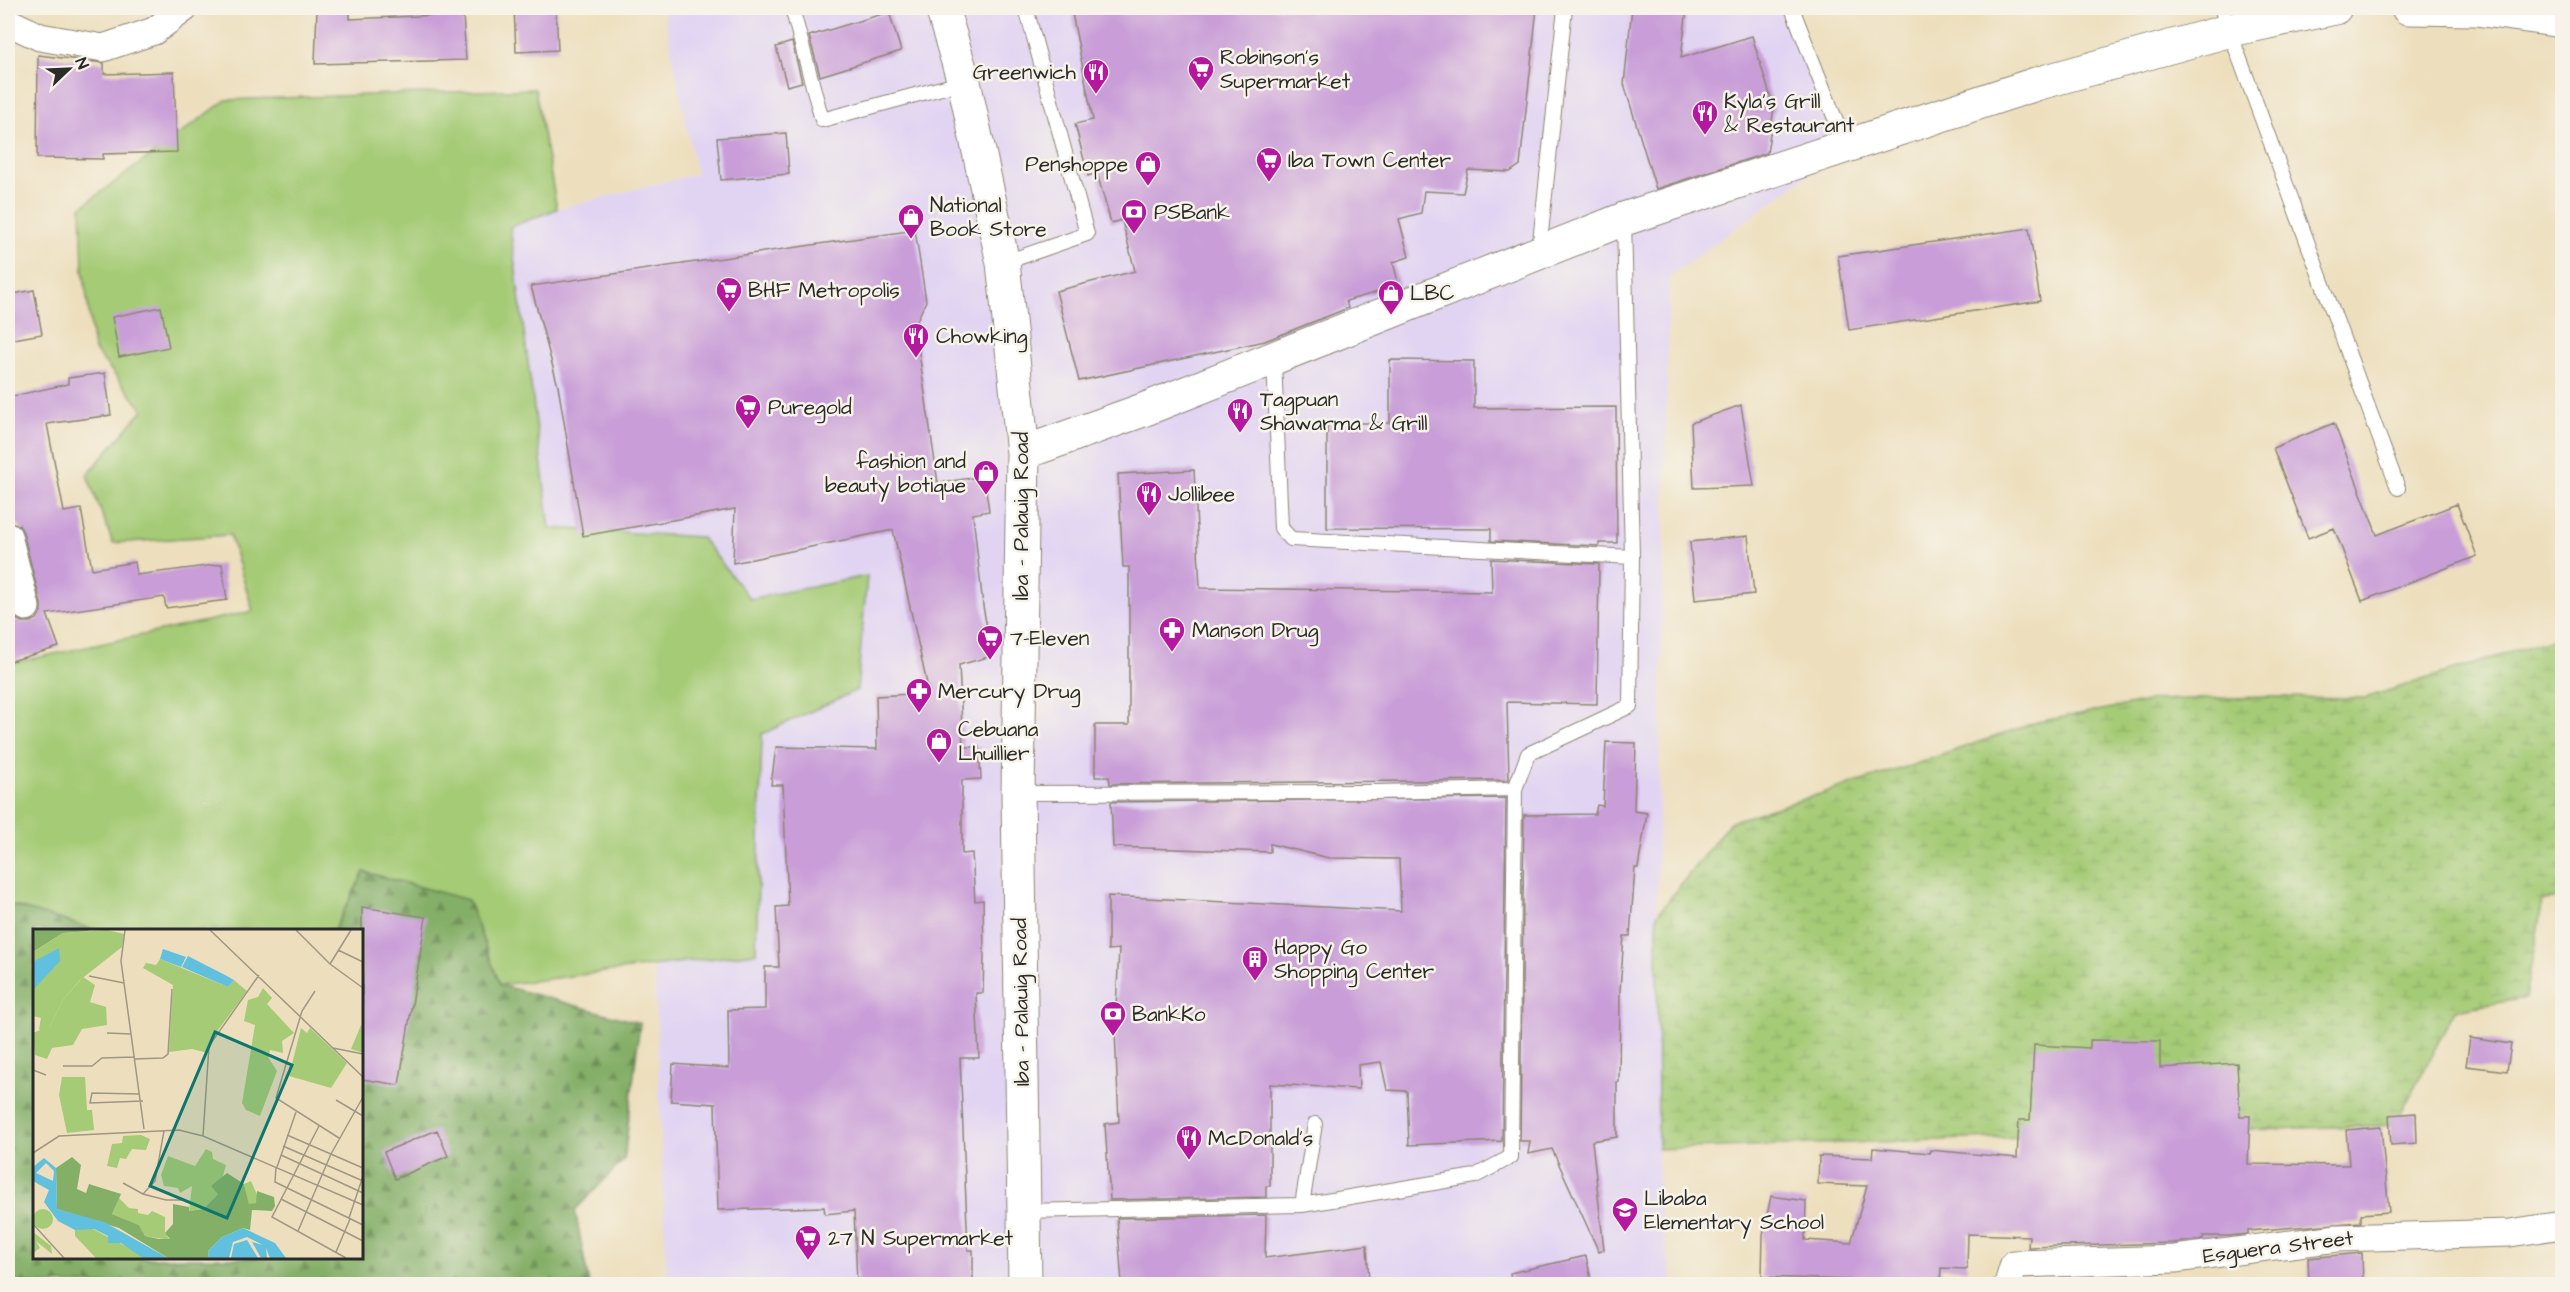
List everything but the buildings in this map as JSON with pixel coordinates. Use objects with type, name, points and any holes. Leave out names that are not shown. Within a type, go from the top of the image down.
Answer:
[{"type":"main road","name":"Iba - Palauig Road","points":[[942,8],[964,82],[1003,263],[1023,453],[1018,793],[1025,1284]]},
{"type":"main road","points":[[1023,453],[1143,410],[1624,219],[2226,19],[2335,8]]},
{"type":"main road","points":[[2408,8],[2476,9],[2562,21]]},
{"type":"street","points":[[8,22],[40,37],[103,48],[154,31],[185,8]]},
{"type":"street","points":[[8,536],[26,607]]},
{"type":"street","name":"Esguera Street","points":[[2008,1284],[2014,1264],[2175,1259],[2337,1238],[2510,1233],[2562,1225]]},
{"type":"lane","points":[[792,8],[822,120],[964,82]]},
{"type":"lane","points":[[1003,263],[1087,234],[1026,8]]},
{"type":"lane","points":[[1538,253],[1565,8]]},
{"type":"lane","points":[[1792,8],[1846,147]]},
{"type":"lane","points":[[2226,19],[2398,488]]},
{"type":"lane","points":[[1025,1211],[1302,1205],[1475,1176],[1511,1157],[1515,789],[1528,754],[1630,706],[1632,557],[1624,219]]},
{"type":"lane","points":[[1274,358],[1281,528],[1291,539],[1632,557]]},
{"type":"lane","points":[[1018,793],[1377,792],[1515,789]]},
{"type":"lane","points":[[1302,1205],[1316,1124]]},
{"type":"shaded area","points":[[663,8],[1792,8],[1846,147],[1669,277],[1657,915],[1660,1211],[1673,1284],[667,1284],[654,964],[756,953],[762,734],[857,690],[867,576],[750,599],[701,537],[550,529],[510,227],[557,209],[696,174]]},
{"type":"green space","points":[[535,89],[557,209],[510,227],[550,528],[701,537],[750,599],[867,576],[857,690],[762,734],[756,953],[500,985],[468,900],[365,872],[335,929],[92,929],[8,904],[8,664],[253,611],[230,535],[113,543],[87,475],[143,410],[94,349],[83,269],[81,207],[226,100]]},
{"type":"green space","points":[[2562,636],[2562,898],[2543,900],[2525,998],[2455,1010],[2395,1125],[1658,1149],[1657,915],[1730,822],[1913,765],[2037,722],[2155,700],[2269,697],[2365,698]]},
{"type":"green space","points":[[364,872],[468,900],[500,985],[640,1023],[624,1160],[575,1210],[589,1284],[8,1284],[8,904],[92,929],[33,929],[33,1259],[363,1259],[363,929],[335,929]]},
{"type":"place","name":"Robinson's Supermarket","points":[[1201,92]]},
{"type":"place","name":"Greenwich","points":[[1096,95]]},
{"type":"place","name":"Kyla's Grill & Restaurant","points":[[1705,136]]},
{"type":"place","name":"Iba Town Center","points":[[1269,183]]},
{"type":"place","name":"Penshoppe","points":[[1148,187]]},
{"type":"place","name":"PSBank","points":[[1134,235]]},
{"type":"place","name":"National Book Store","points":[[911,240]]},
{"type":"place","name":"BHF Metropolis","points":[[729,313]]},
{"type":"place","name":"LBC","points":[[1391,316]]},
{"type":"place","name":"Chowking","points":[[916,359]]},
{"type":"place","name":"Puregold","points":[[748,430]]},
{"type":"place","name":"Tagpuan Shawarma & Grill","points":[[1240,434]]},
{"type":"place","name":"fashion and beauty botique","points":[[986,496]]},
{"type":"place","name":"Jollibee","points":[[1149,517]]},
{"type":"place","name":"Manson Drug","points":[[1172,653]]},
{"type":"place","name":"7-Eleven","points":[[990,661]]},
{"type":"place","name":"Mercury Drug","points":[[919,714]]},
{"type":"place","name":"Cebuana Lhuillier","points":[[939,764]]},
{"type":"place","name":"Happy Go Shopping Center","points":[[1255,982]]},
{"type":"place","name":"BankKo","points":[[1113,1037]]},
{"type":"place","name":"McDonald's","points":[[1189,1161]]},
{"type":"place","name":"Libaba Elementary School","points":[[1625,1233]]},
{"type":"place","name":"27 N Supermarket","points":[[808,1261]]}]
